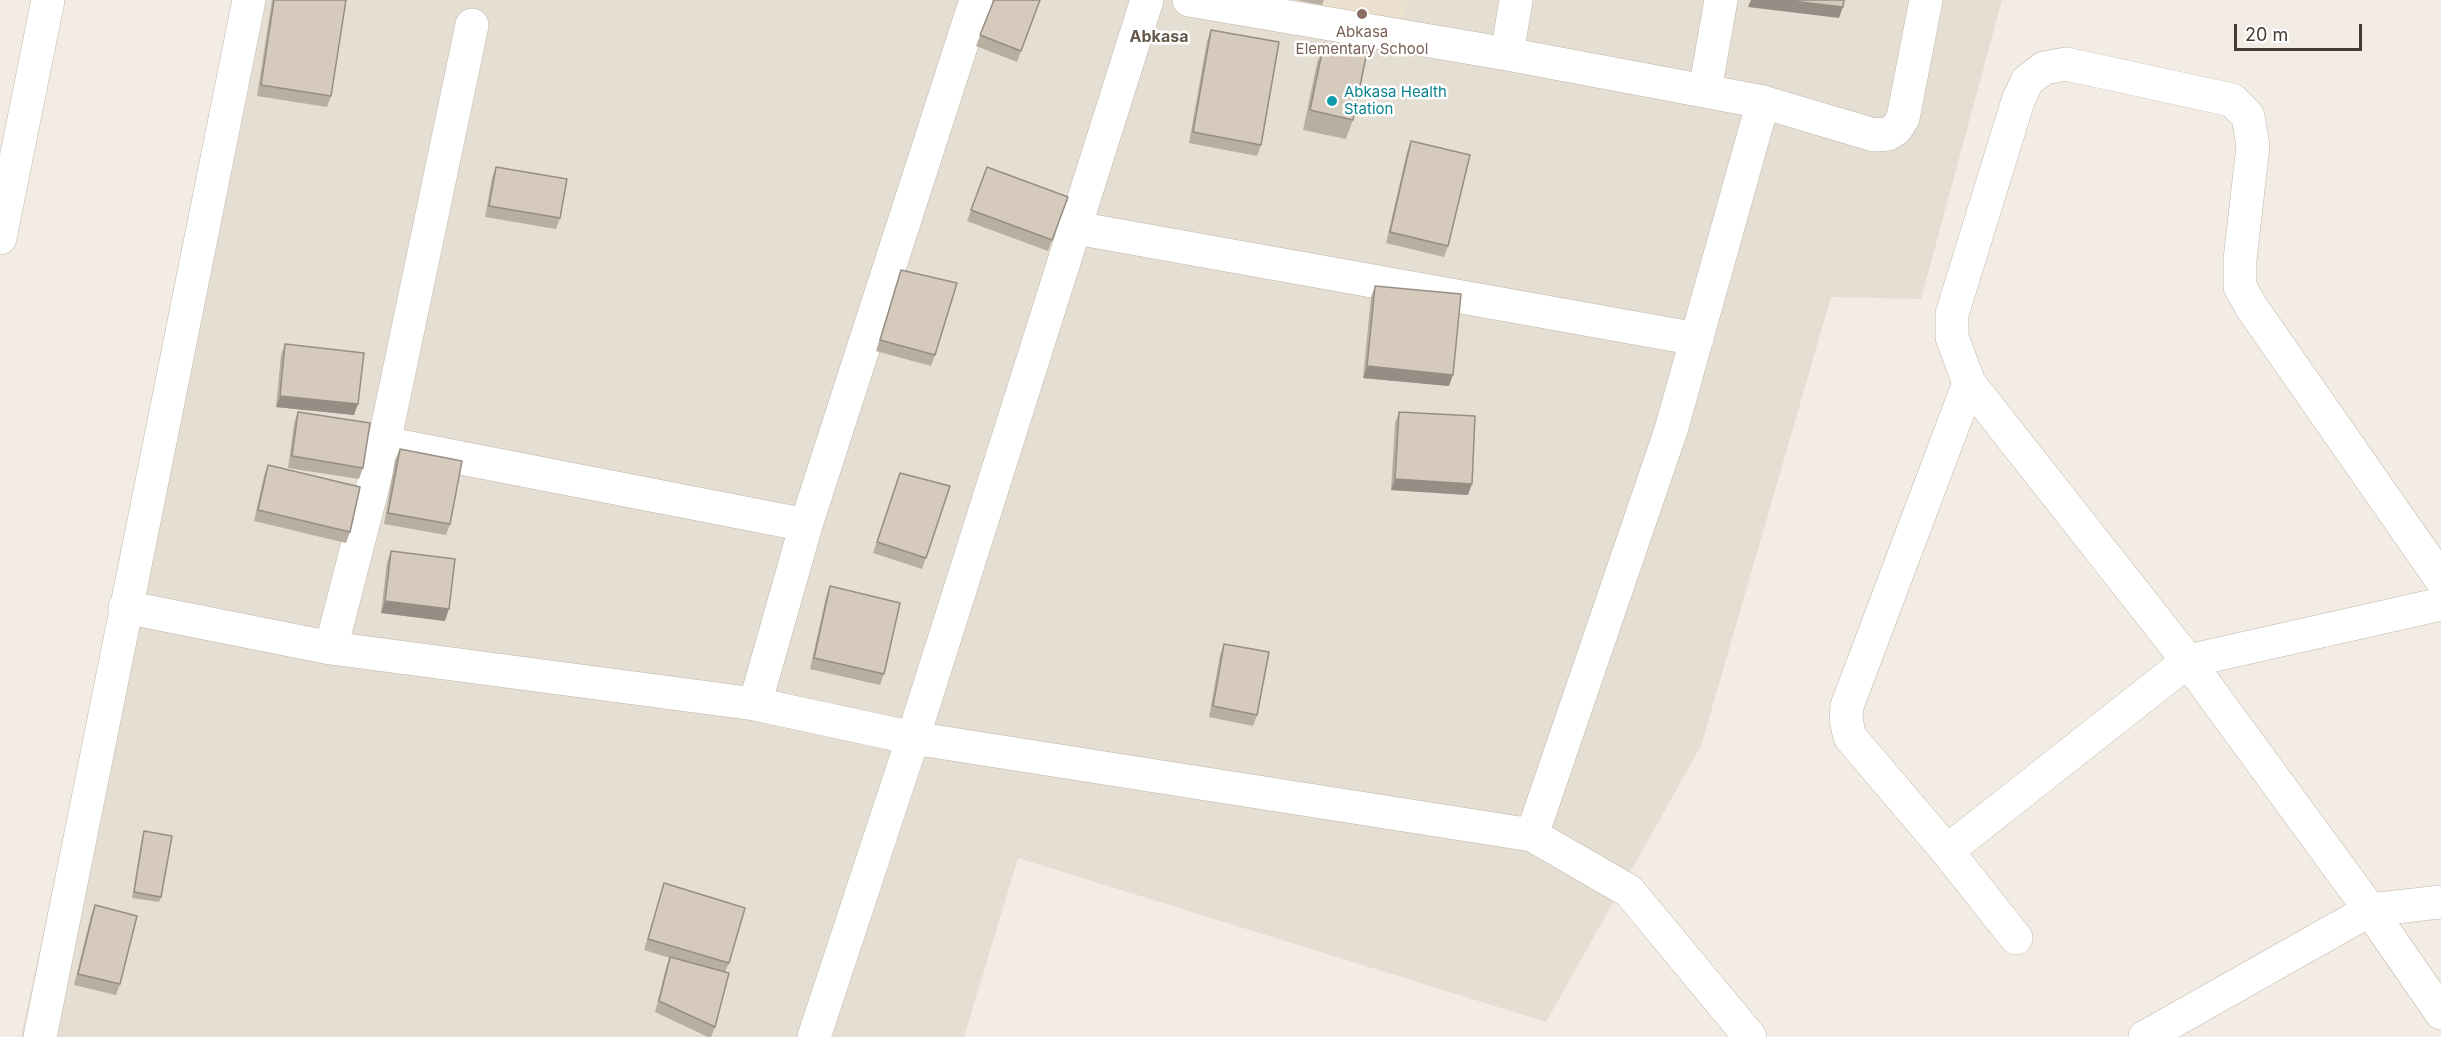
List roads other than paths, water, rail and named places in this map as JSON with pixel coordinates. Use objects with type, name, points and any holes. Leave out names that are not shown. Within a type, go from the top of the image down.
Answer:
[{"type":"street","points":[[0,238],[48,0]]},
{"type":"street","points":[[40,1037],[249,0]]},
{"type":"street","points":[[755,704],[807,525],[976,0]]},
{"type":"street","points":[[814,1037],[913,738],[1147,0]]},
{"type":"street","points":[[1189,0],[1507,54],[1763,102],[1874,135],[1888,134],[1896,129],[1903,118],[1926,0]]},
{"type":"street","points":[[1507,54],[1516,0]]},
{"type":"street","points":[[1705,91],[1722,0]]},
{"type":"street","points":[[331,648],[384,443],[472,25]]},
{"type":"street","points":[[2441,579],[2252,308],[2240,287],[2240,260],[2253,147],[2248,116],[2232,100],[2066,64],[2044,68],[2027,81],[2018,101],[1952,314],[1952,337],[1969,383],[2188,661],[2370,910],[2441,1013]]},
{"type":"street","points":[[1532,836],[1671,430],[1763,102]]},
{"type":"street","points":[[1076,228],[1697,339]]},
{"type":"street","points":[[1969,383],[1848,706],[1846,720],[1850,737],[1947,850],[2016,938]]},
{"type":"street","points":[[384,443],[807,525]]},
{"type":"street","points":[[1947,850],[2188,661],[2441,604]]},
{"type":"street","points":[[125,607],[331,648],[755,704],[913,738],[1532,836],[1629,891],[1750,1037]]},
{"type":"street","points":[[2156,1035],[2370,910],[2441,902]]},
{"type":"place","name":"Abkasa Elementary School","points":[[1362,14]]},
{"type":"place","name":"Abkasa Health Station","points":[[1332,101]]},
{"type":"district","name":"Abkasa","points":[[1159,37]]}]
